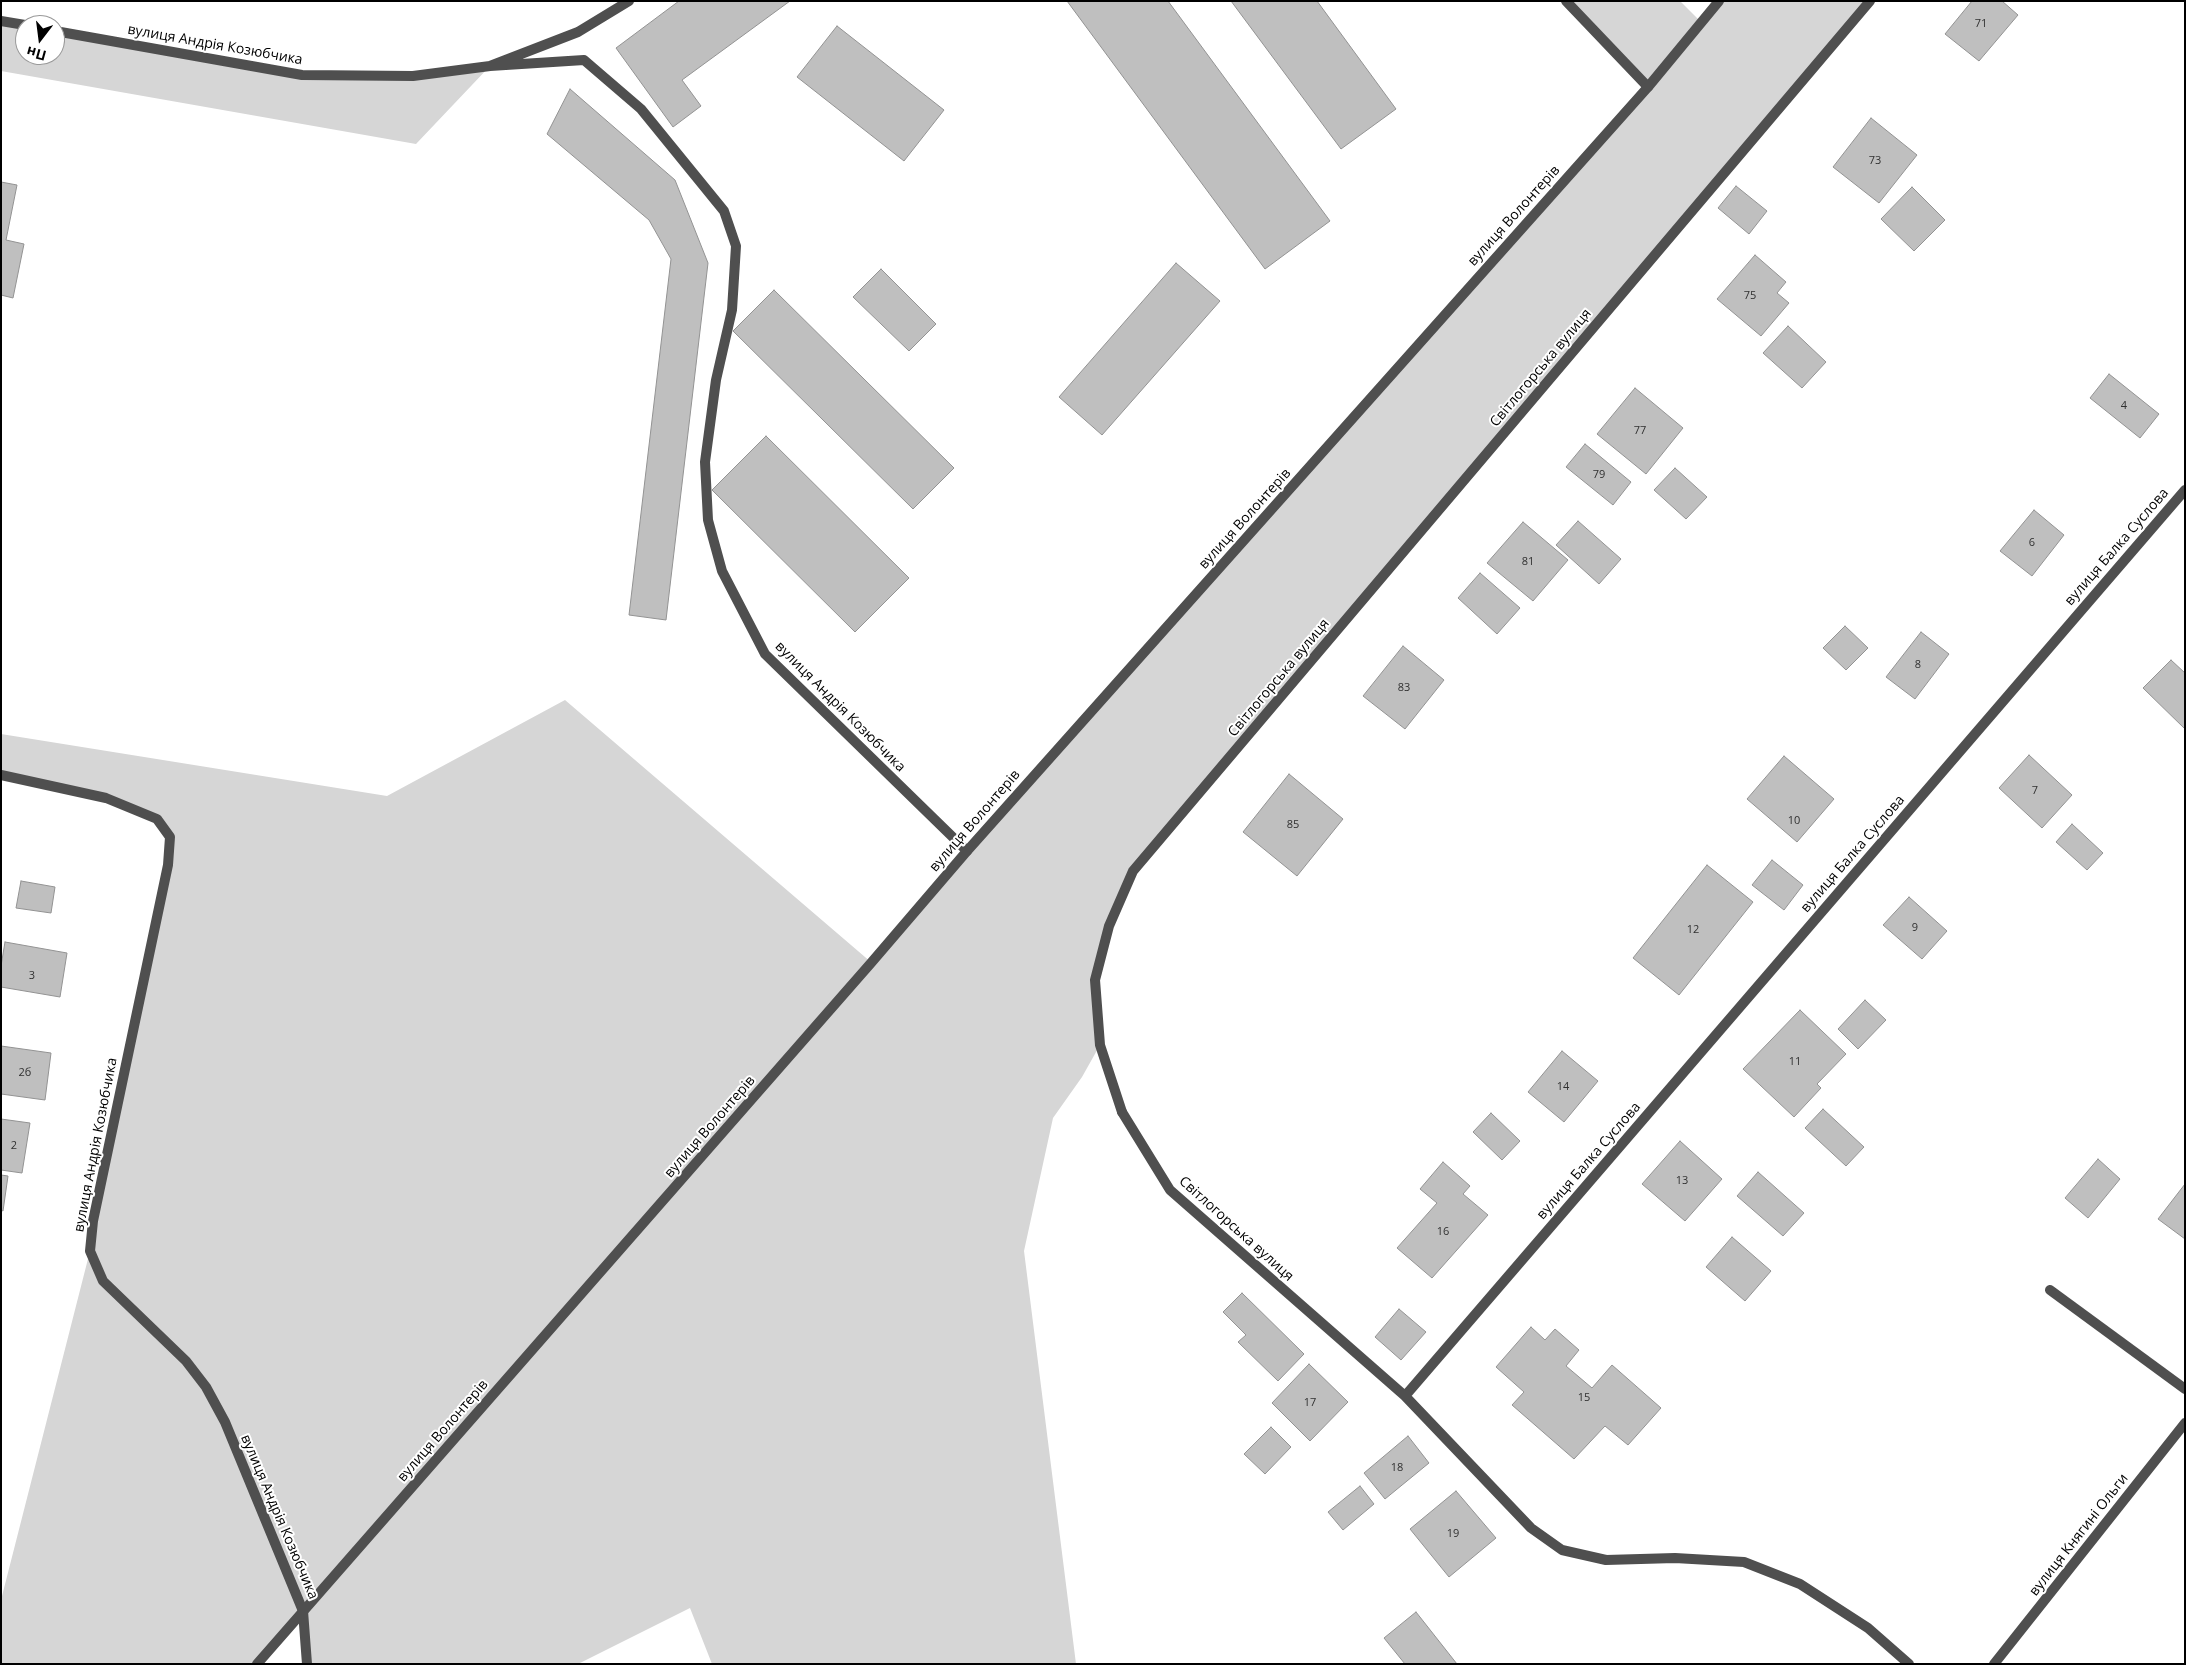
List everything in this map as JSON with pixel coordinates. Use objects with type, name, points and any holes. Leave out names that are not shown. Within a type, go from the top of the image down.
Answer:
[{"type":"street","name":"вулиця Андрія Козюбчика","points":[[490,66],[578,32],[629,1]]},
{"type":"street","points":[[1566,1],[1648,87]]},
{"type":"street","name":"вулиця Волонтерів","points":[[257,1664],[872,963],[967,851],[1648,87],[1719,1]]},
{"type":"street","name":"Світлогорська вулиця","points":[[1405,1396],[1170,1190],[1122,1112],[1100,1045],[1095,980],[1109,926],[1133,871],[1870,1]]},
{"type":"street","points":[[1,21],[15,23]]},
{"type":"street","name":"вулиця Андрія Козюбчика","points":[[65,33],[302,75],[413,76],[490,66],[584,60],[641,109],[724,211],[736,246],[732,310],[716,380],[705,462],[708,520],[722,571],[765,654],[967,851]]},
{"type":"street","name":"вулиця Балка Суслова","points":[[1405,1396],[2185,490]]},
{"type":"street","name":"вулиця Андрія Козюбчика","points":[[1,775],[106,798],[157,819],[170,837],[168,865],[93,1221],[90,1251],[103,1282],[186,1361],[206,1387],[225,1422],[303,1612],[307,1664]]},
{"type":"street","points":[[2050,1290],[2185,1389]]},
{"type":"street","points":[[1405,1396],[1531,1528],[1562,1550],[1606,1560],[1675,1558],[1744,1562],[1800,1584],[1868,1628],[1909,1664]]},
{"type":"street","name":"вулиця Княгині Ольги","points":[[1994,1664],[2185,1423]]},
{"type":"shaded area","points":[[1566,1],[1680,1],[1701,22],[1719,1],[1870,1],[1133,871],[1095,979],[1100,1045],[1082,1077],[1053,1118],[1024,1251],[1076,1664],[712,1664],[690,1608],[578,1664],[306,1664],[303,1612],[257,1664],[1,1664],[1,1600],[90,1251],[170,837],[157,819],[137,809],[1,775],[1,734],[387,796],[565,700],[872,963],[1648,87]]},
{"type":"shaded area","points":[[1,21],[15,23],[15,65],[65,65],[65,32],[302,75],[413,76],[490,66],[416,144],[1,71]]},
{"type":"building","points":[[679,1],[790,1],[682,80],[701,106],[673,127],[616,48]]},
{"type":"building","points":[[1067,1],[1168,1],[1330,221],[1265,269]]},
{"type":"building","points":[[1231,1],[1317,1],[1396,109],[1341,149]]},
{"type":"building","points":[[1972,1],[2002,1],[2018,15],[1979,61],[1945,34]]},
{"type":"building","points":[[837,26],[944,110],[904,161],[797,77]]},
{"type":"building","points":[[570,89],[675,180],[708,263],[666,620],[629,615],[671,259],[649,220],[547,134]]},
{"type":"building","points":[[1871,118],[1917,155],[1879,203],[1833,167]]},
{"type":"building","points":[[1,182],[17,185],[6,240],[24,244],[13,298],[1,295]]},
{"type":"building","points":[[1736,186],[1767,211],[1749,234],[1718,208]]},
{"type":"building","points":[[1912,187],[1945,220],[1914,251],[1881,219]]},
{"type":"building","points":[[1755,255],[1786,282],[1777,293],[1789,303],[1761,336],[1717,299]]},
{"type":"building","points":[[1176,263],[1220,301],[1102,435],[1059,397]]},
{"type":"building","points":[[881,269],[936,324],[909,351],[853,297]]},
{"type":"building","points":[[774,290],[954,468],[913,509],[733,331]]},
{"type":"building","points":[[1788,326],[1826,362],[1802,388],[1763,353]]},
{"type":"building","points":[[2109,374],[2159,414],[2140,438],[2090,398]]},
{"type":"building","points":[[1635,388],[1683,428],[1646,474],[1597,434]]},
{"type":"building","points":[[766,436],[909,578],[855,632],[712,490]]},
{"type":"building","points":[[1585,444],[1631,482],[1613,505],[1566,467]]},
{"type":"building","points":[[1675,468],[1707,497],[1686,519],[1654,490]]},
{"type":"building","points":[[2034,510],[2064,535],[2032,576],[2000,551]]},
{"type":"building","points":[[1578,521],[1621,559],[1599,584],[1556,545]]},
{"type":"building","points":[[1523,522],[1568,560],[1533,601],[1487,563]]},
{"type":"building","points":[[1480,573],[1520,608],[1497,634],[1458,598]]},
{"type":"building","points":[[1845,626],[1868,648],[1846,670],[1823,648]]},
{"type":"building","points":[[1921,632],[1949,654],[1915,699],[1886,677]]},
{"type":"building","points":[[1403,646],[1444,680],[1405,729],[1363,696]]},
{"type":"building","points":[[2171,660],[2185,673],[2185,729],[2143,688]]},
{"type":"building","points":[[2029,755],[2072,795],[2042,828],[1999,788]]},
{"type":"building","points":[[1784,756],[1834,799],[1797,842],[1747,799]]},
{"type":"building","points":[[1289,774],[1343,819],[1297,876],[1243,832]]},
{"type":"building","points":[[2072,824],[2103,853],[2087,870],[2056,842]]},
{"type":"building","points":[[1772,860],[1803,885],[1784,910],[1752,885]]},
{"type":"building","points":[[1707,865],[1753,902],[1679,995],[1633,958]]},
{"type":"building","points":[[21,881],[55,887],[51,913],[16,908]]},
{"type":"building","points":[[1909,897],[1947,931],[1922,959],[1883,925]]},
{"type":"building","points":[[5,942],[67,953],[60,997],[1,987],[1,966]]},
{"type":"building","points":[[1865,1000],[1886,1020],[1858,1049],[1838,1029]]},
{"type":"building","points":[[1800,1010],[1846,1054],[1817,1084],[1821,1088],[1794,1117],[1743,1069]]},
{"type":"building","points":[[1,1046],[51,1053],[45,1100],[1,1094]]},
{"type":"building","points":[[1562,1051],[1598,1081],[1564,1122],[1528,1092]]},
{"type":"building","points":[[1823,1109],[1864,1147],[1846,1166],[1805,1128]]},
{"type":"building","points":[[1491,1113],[1520,1141],[1502,1160],[1473,1132]]},
{"type":"building","points":[[1,1119],[30,1123],[22,1173],[1,1170]]},
{"type":"building","points":[[1680,1141],[1722,1179],[1685,1221],[1642,1184]]},
{"type":"building","points":[[2098,1159],[2120,1179],[2088,1218],[2065,1198]]},
{"type":"building","points":[[1443,1162],[1470,1186],[1463,1194],[1488,1215],[1432,1278],[1397,1248],[1437,1203],[1420,1189]]},
{"type":"building","points":[[1758,1172],[1804,1213],[1783,1236],[1737,1196]]},
{"type":"building","points":[[1,1175],[8,1176],[3,1211],[1,1210]]},
{"type":"building","points":[[2185,1184],[2185,1239],[2158,1219]]},
{"type":"building","points":[[1732,1237],[1771,1271],[1745,1301],[1706,1267]]},
{"type":"building","points":[[1242,1293],[1304,1354],[1278,1381],[1238,1342],[1246,1335],[1223,1312]]},
{"type":"building","points":[[1399,1309],[1426,1332],[1401,1360],[1375,1337]]},
{"type":"building","points":[[1531,1327],[1545,1340],[1555,1329],[1579,1350],[1566,1366],[1592,1388],[1612,1365],[1661,1408],[1628,1445],[1605,1426],[1574,1459],[1512,1405],[1524,1392],[1496,1367]]},
{"type":"building","points":[[1309,1364],[1348,1402],[1310,1441],[1272,1403]]},
{"type":"building","points":[[1271,1427],[1291,1447],[1265,1474],[1244,1454]]},
{"type":"building","points":[[1408,1436],[1429,1463],[1385,1499],[1364,1473]]},
{"type":"building","points":[[1360,1486],[1374,1504],[1343,1530],[1328,1512]]},
{"type":"building","points":[[1456,1491],[1496,1538],[1449,1577],[1410,1529]]},
{"type":"building","points":[[1416,1612],[1457,1664],[1405,1664],[1384,1638]]}]
